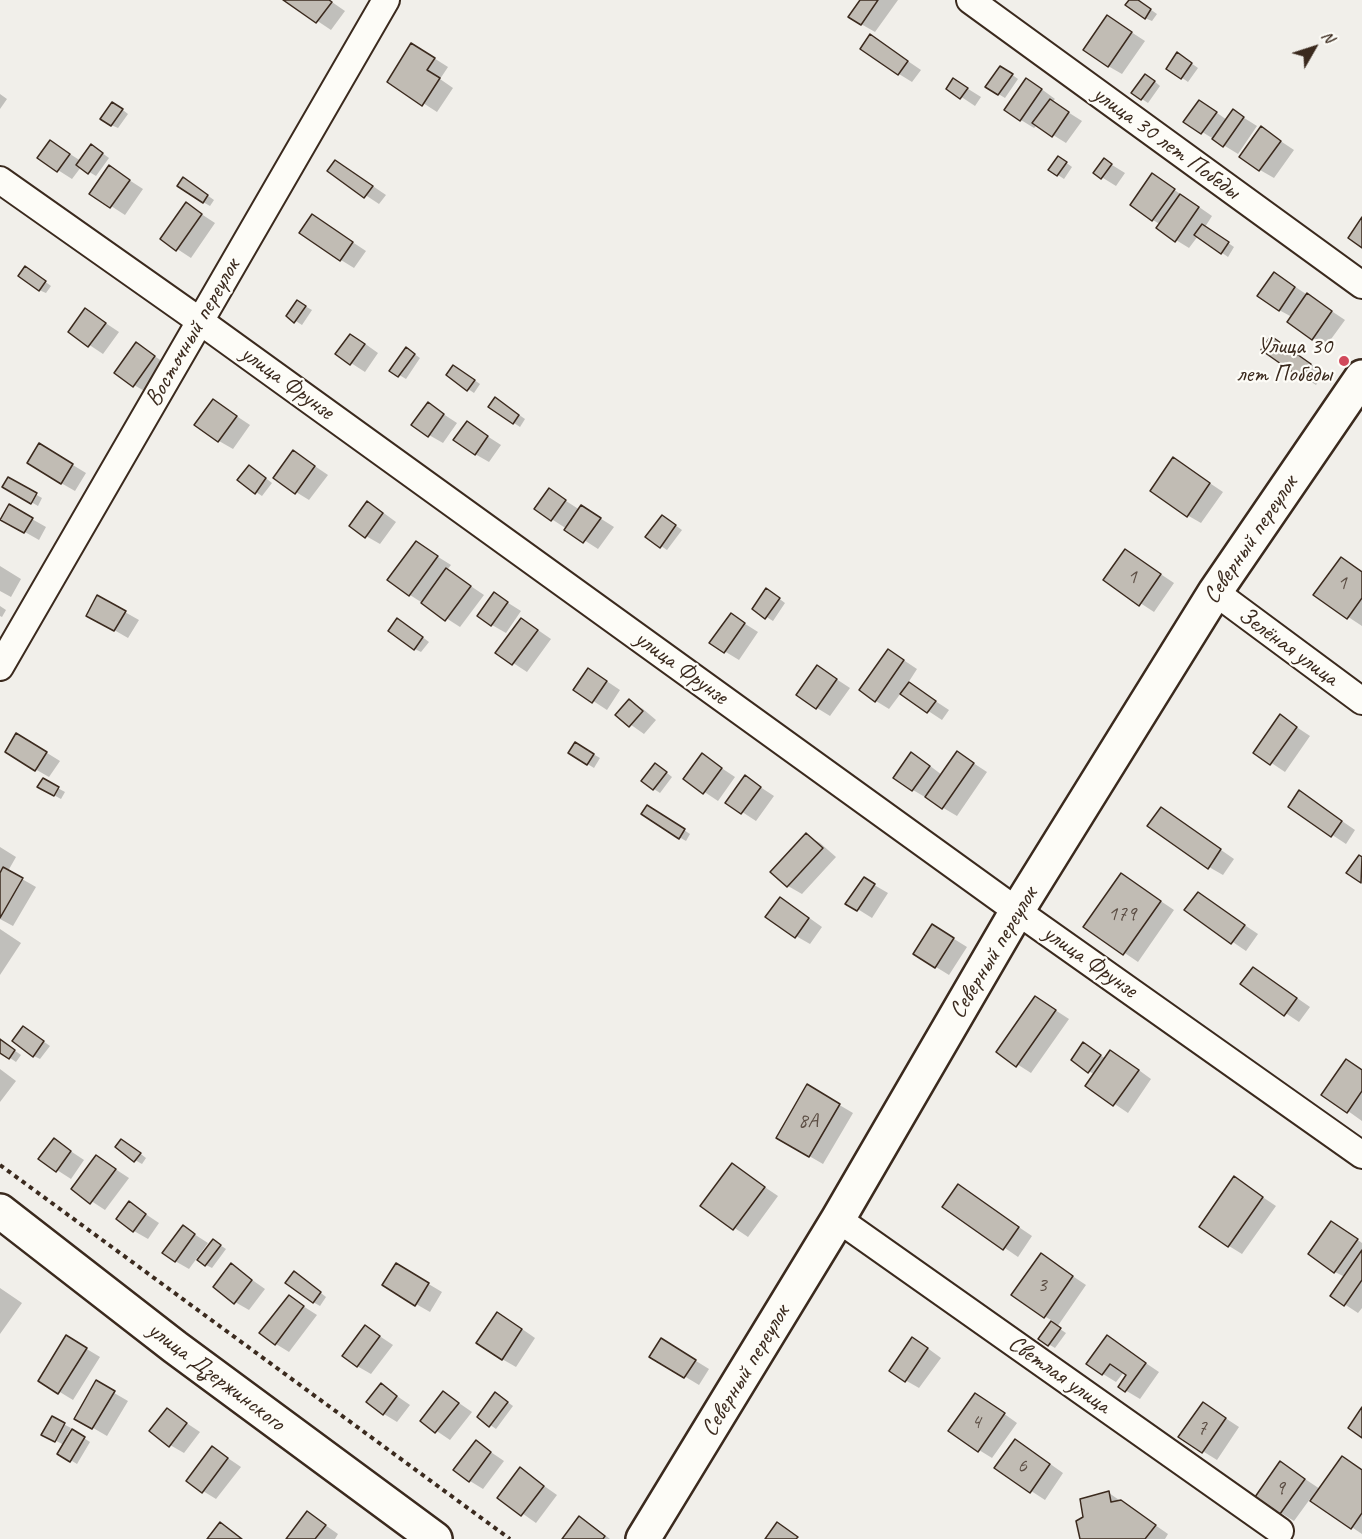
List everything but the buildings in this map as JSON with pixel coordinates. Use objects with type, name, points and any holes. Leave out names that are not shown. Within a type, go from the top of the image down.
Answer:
[{"type":"street","name":"Восточный переулок","points":[[0,667],[386,0]]},
{"type":"street","name":"улица 30 лет Победы","points":[[970,0],[1362,285]]},
{"type":"street","name":"улица Фрунзе","points":[[0,180],[200,321],[1017,911],[1362,1155]]},
{"type":"street","name":"Северный переулок","points":[[643,1539],[838,1219],[1017,911],[1215,592],[1362,377]]},
{"type":"street","name":"Зелёная улица","points":[[1215,592],[1362,701]]},
{"type":"street","name":"улица Дзержинского","points":[[0,1211],[175,1347],[435,1539]]},
{"type":"street","name":"Светлая улица","points":[[838,1219],[1280,1531]]},
{"type":"path","points":[[0,1165],[510,1539]]},
{"type":"place","name":"Улица 30 лет Победы","points":[[1344,361]]}]
